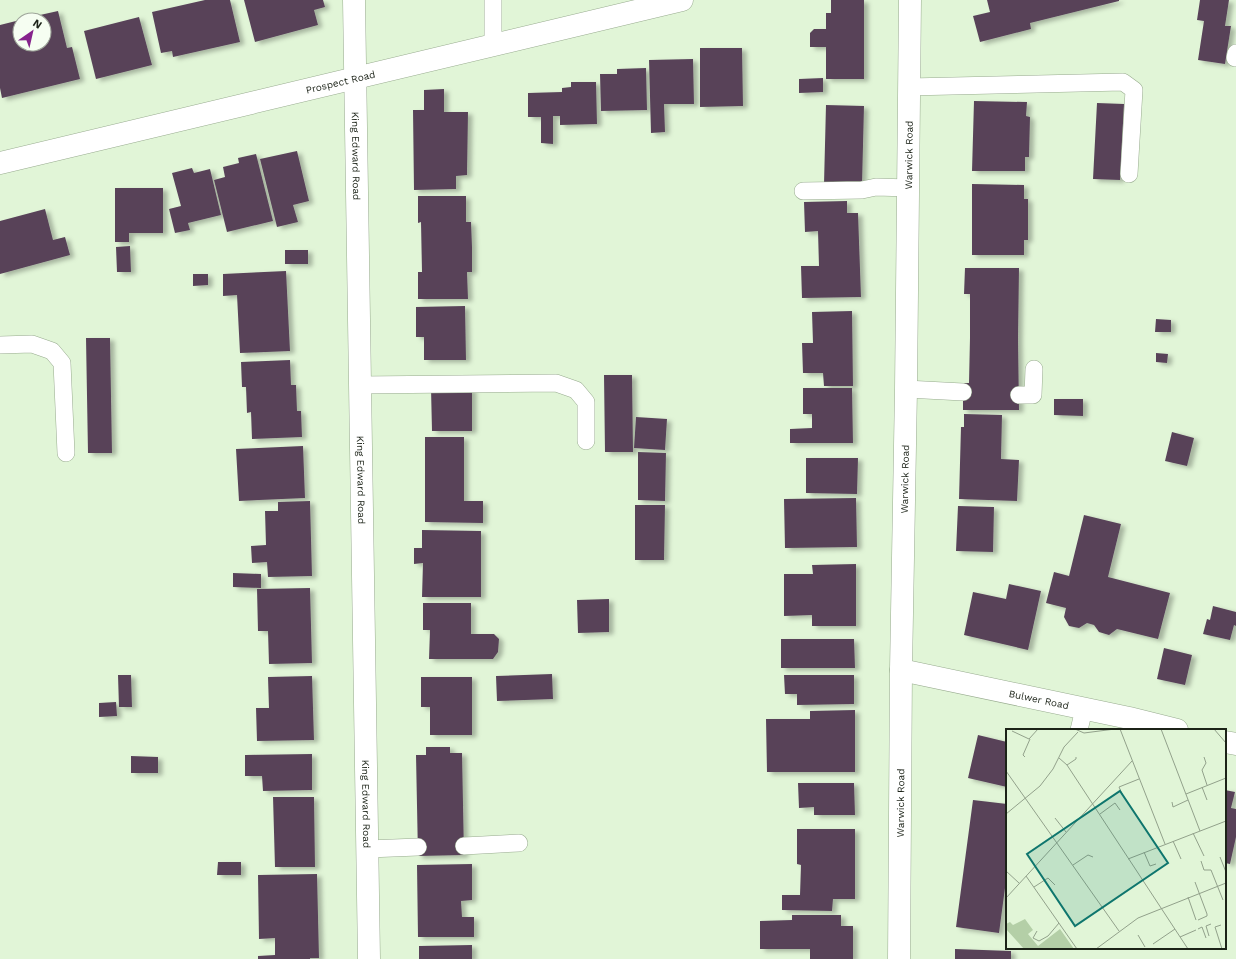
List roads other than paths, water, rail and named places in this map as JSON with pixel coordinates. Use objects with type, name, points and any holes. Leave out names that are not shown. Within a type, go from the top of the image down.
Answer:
[{"type":"street","name":"King Edward Road","points":[[354,0],[370,959]]},
{"type":"street","name":"Prospect Road","points":[[0,163],[682,0]]},
{"type":"street","name":"Warwick Road","points":[[899,959],[901,670],[909,188],[910,0]]},
{"type":"street","name":"Bulwer Road","points":[[901,670],[1173,729]]},
{"type":"street","points":[[1226,742],[1236,744]]},
{"type":"lane","points":[[493,45],[494,0]]},
{"type":"lane","points":[[909,87],[1123,82],[1134,90],[1129,174]]},
{"type":"lane","points":[[803,191],[862,190],[876,187],[909,188]]},
{"type":"lane","points":[[0,345],[32,344],[52,351],[62,363],[66,453]]},
{"type":"lane","points":[[1019,395],[1033,395],[1034,369]]},
{"type":"lane","points":[[360,385],[556,383],[576,390],[586,402],[586,441]]},
{"type":"lane","points":[[906,389],[963,392]]},
{"type":"lane","points":[[1079,729],[1084,709]]},
{"type":"lane","points":[[464,846],[519,843]]},
{"type":"lane","points":[[368,849],[418,847]]}]
